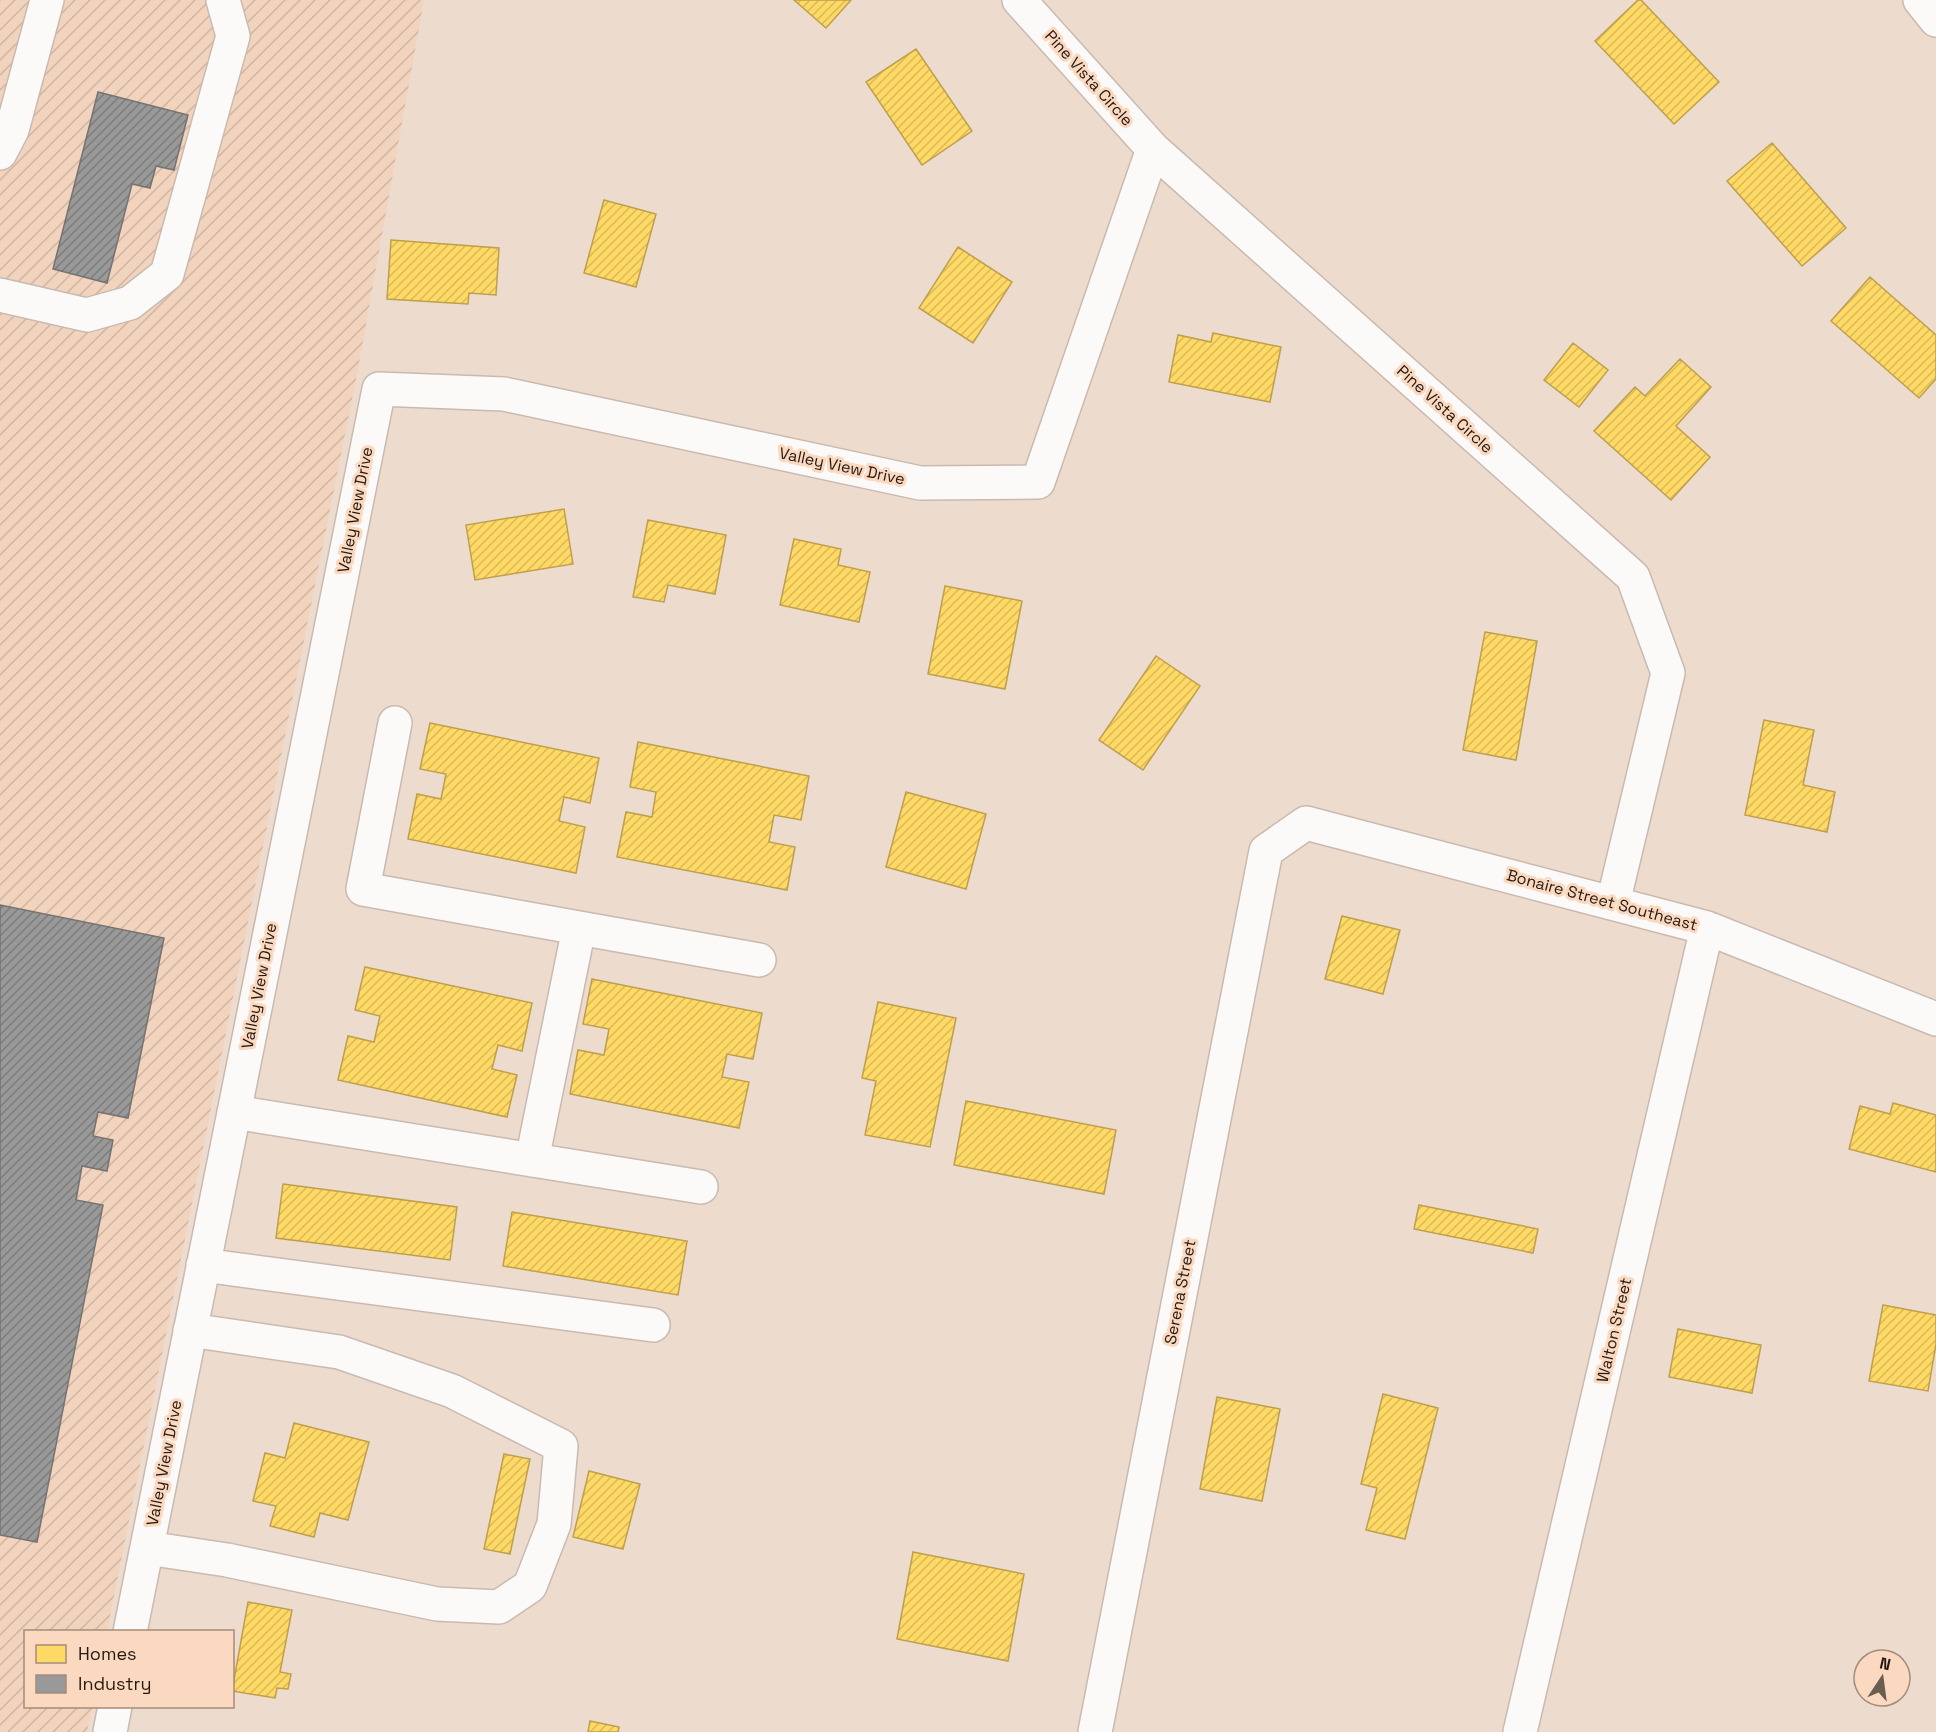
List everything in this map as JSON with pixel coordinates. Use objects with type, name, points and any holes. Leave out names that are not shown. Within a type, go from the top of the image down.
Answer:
[{"type":"street","points":[[0,153],[12,130],[47,0]]},
{"type":"street","points":[[0,296],[87,315],[130,303],[166,274],[233,36],[223,0]]},
{"type":"street","name":"Pine Vista Circle","points":[[1019,0],[1153,149],[1633,577],[1668,673],[1613,903]]},
{"type":"street","points":[[1920,0],[1936,20]]},
{"type":"street","name":"Valley View Drive","points":[[130,1630],[379,389],[504,394],[920,483],[1038,482],[1153,149]]},
{"type":"street","points":[[395,723],[363,889],[759,960]]},
{"type":"street","name":"Bonaire Street Southeast","points":[[1266,851],[1306,823],[1707,928],[1936,1019]]},
{"type":"street","name":"Serena Street","points":[[1095,1732],[1266,851]]},
{"type":"street","points":[[532,1160],[579,928]]},
{"type":"street","name":"Walton Street","points":[[1520,1732],[1707,928]]},
{"type":"street","points":[[234,1112],[701,1187]]},
{"type":"street","points":[[203,1265],[653,1325]]},
{"type":"street","points":[[147,1548],[227,1560],[437,1605],[499,1607],[530,1586],[554,1524],[561,1446],[452,1391],[339,1352],[190,1330]]},
{"type":"street","points":[[110,1732],[115,1708]]},
{"type":"shaded area","points":[[0,0],[424,0],[358,369],[107,1630],[24,1630],[24,1708],[92,1708],[87,1732],[0,1732]]},
{"type":"building: Homes","points":[[794,0],[851,0],[826,28]]},
{"type":"building: Homes","points":[[1638,0],[1641,0],[1719,82],[1674,124],[1595,41]]},
{"type":"building: Homes","points":[[916,49],[972,131],[922,165],[866,82]]},
{"type":"building: Homes","points":[[1772,143],[1846,228],[1802,266],[1727,181]]},
{"type":"building: Homes","points":[[604,200],[656,214],[636,287],[584,273]]},
{"type":"building: Homes","points":[[391,240],[499,248],[496,295],[469,293],[468,304],[387,299]]},
{"type":"building: Homes","points":[[958,247],[1012,282],[973,343],[919,308]]},
{"type":"building: Homes","points":[[1870,277],[1936,335],[1936,379],[1919,398],[1831,321]]},
{"type":"building: Homes","points":[[1213,333],[1281,347],[1270,402],[1169,382],[1178,335],[1211,342]]},
{"type":"building: Homes","points":[[1573,343],[1608,370],[1579,407],[1544,380]]},
{"type":"building: Homes","points":[[1680,359],[1711,387],[1676,426],[1710,457],[1671,500],[1594,431],[1635,387],[1645,396]]},
{"type":"building: Homes","points":[[564,509],[573,564],[475,580],[466,525]]},
{"type":"building: Homes","points":[[648,520],[726,535],[715,594],[668,585],[664,602],[633,597]]},
{"type":"building: Homes","points":[[794,539],[841,549],[838,565],[870,572],[859,622],[780,605]]},
{"type":"building: Homes","points":[[945,586],[1022,601],[1005,689],[928,674]]},
{"type":"building: Homes","points":[[1485,632],[1537,641],[1516,760],[1463,750]]},
{"type":"building: Homes","points":[[1156,656],[1200,686],[1143,770],[1099,740]]},
{"type":"building: Homes","points":[[1764,720],[1814,730],[1803,785],[1835,792],[1827,832],[1745,815]]},
{"type":"building: Homes","points":[[430,723],[599,758],[590,803],[564,797],[559,821],[585,827],[576,873],[408,839],[417,794],[441,799],[446,774],[420,769]]},
{"type":"building: Homes","points":[[638,742],[809,776],[801,820],[774,815],[769,842],[795,847],[787,890],[617,857],[626,812],[652,817],[656,792],[630,787]]},
{"type":"building: Homes","points":[[906,792],[986,814],[966,889],[886,867]]},
{"type":"building: Homes","points":[[1342,916],[1400,930],[1383,994],[1325,979]]},
{"type":"building: Homes","points":[[365,967],[532,1003],[522,1051],[498,1045],[492,1069],[517,1075],[507,1117],[338,1080],[348,1036],[374,1042],[380,1016],[355,1010]]},
{"type":"building: Homes","points":[[592,979],[762,1013],[753,1059],[727,1054],[722,1077],[749,1082],[739,1128],[570,1094],[578,1050],[604,1055],[609,1029],[583,1024]]},
{"type":"building: Homes","points":[[878,1002],[956,1018],[930,1147],[865,1135],[876,1081],[862,1078]]},
{"type":"building: Homes","points":[[966,1101],[1116,1130],[1104,1194],[954,1165]]},
{"type":"building: Homes","points":[[1893,1103],[1936,1115],[1936,1172],[1849,1149],[1860,1106],[1890,1114]]},
{"type":"building: Homes","points":[[283,1184],[457,1207],[450,1260],[276,1238]]},
{"type":"building: Homes","points":[[1419,1205],[1538,1229],[1533,1253],[1414,1229]]},
{"type":"building: Homes","points":[[512,1212],[687,1241],[678,1295],[503,1266]]},
{"type":"building: Homes","points":[[1883,1305],[1936,1315],[1936,1344],[1928,1391],[1869,1381]]},
{"type":"building: Homes","points":[[1678,1329],[1761,1345],[1752,1393],[1669,1377]]},
{"type":"building: Homes","points":[[1383,1394],[1438,1408],[1405,1539],[1366,1530],[1377,1488],[1361,1484]]},
{"type":"building: Homes","points":[[1217,1397],[1280,1409],[1262,1501],[1200,1489]]},
{"type":"building: Homes","points":[[294,1423],[369,1442],[348,1520],[320,1513],[314,1537],[270,1526],[276,1506],[253,1501],[265,1453],[285,1458]]},
{"type":"building: Homes","points":[[504,1454],[530,1459],[510,1554],[484,1549]]},
{"type":"building: Homes","points":[[589,1471],[640,1484],[623,1549],[573,1537]]},
{"type":"building: Homes","points":[[913,1552],[1024,1574],[1008,1661],[897,1639]]},
{"type":"building: Homes","points":[[248,1602],[292,1610],[280,1672],[291,1674],[288,1689],[277,1688],[275,1698],[234,1691]]},
{"type":"building: Homes","points":[[590,1721],[619,1727],[618,1732],[588,1732]]},
{"type":"building: Industry","points":[[98,92],[188,115],[174,170],[156,166],[150,188],[132,184],[107,283],[53,269]]},
{"type":"building: Industry","points":[[0,905],[164,938],[128,1118],[98,1112],[93,1136],[113,1140],[107,1171],[82,1166],[76,1200],[103,1205],[37,1542],[0,1535]]}]
